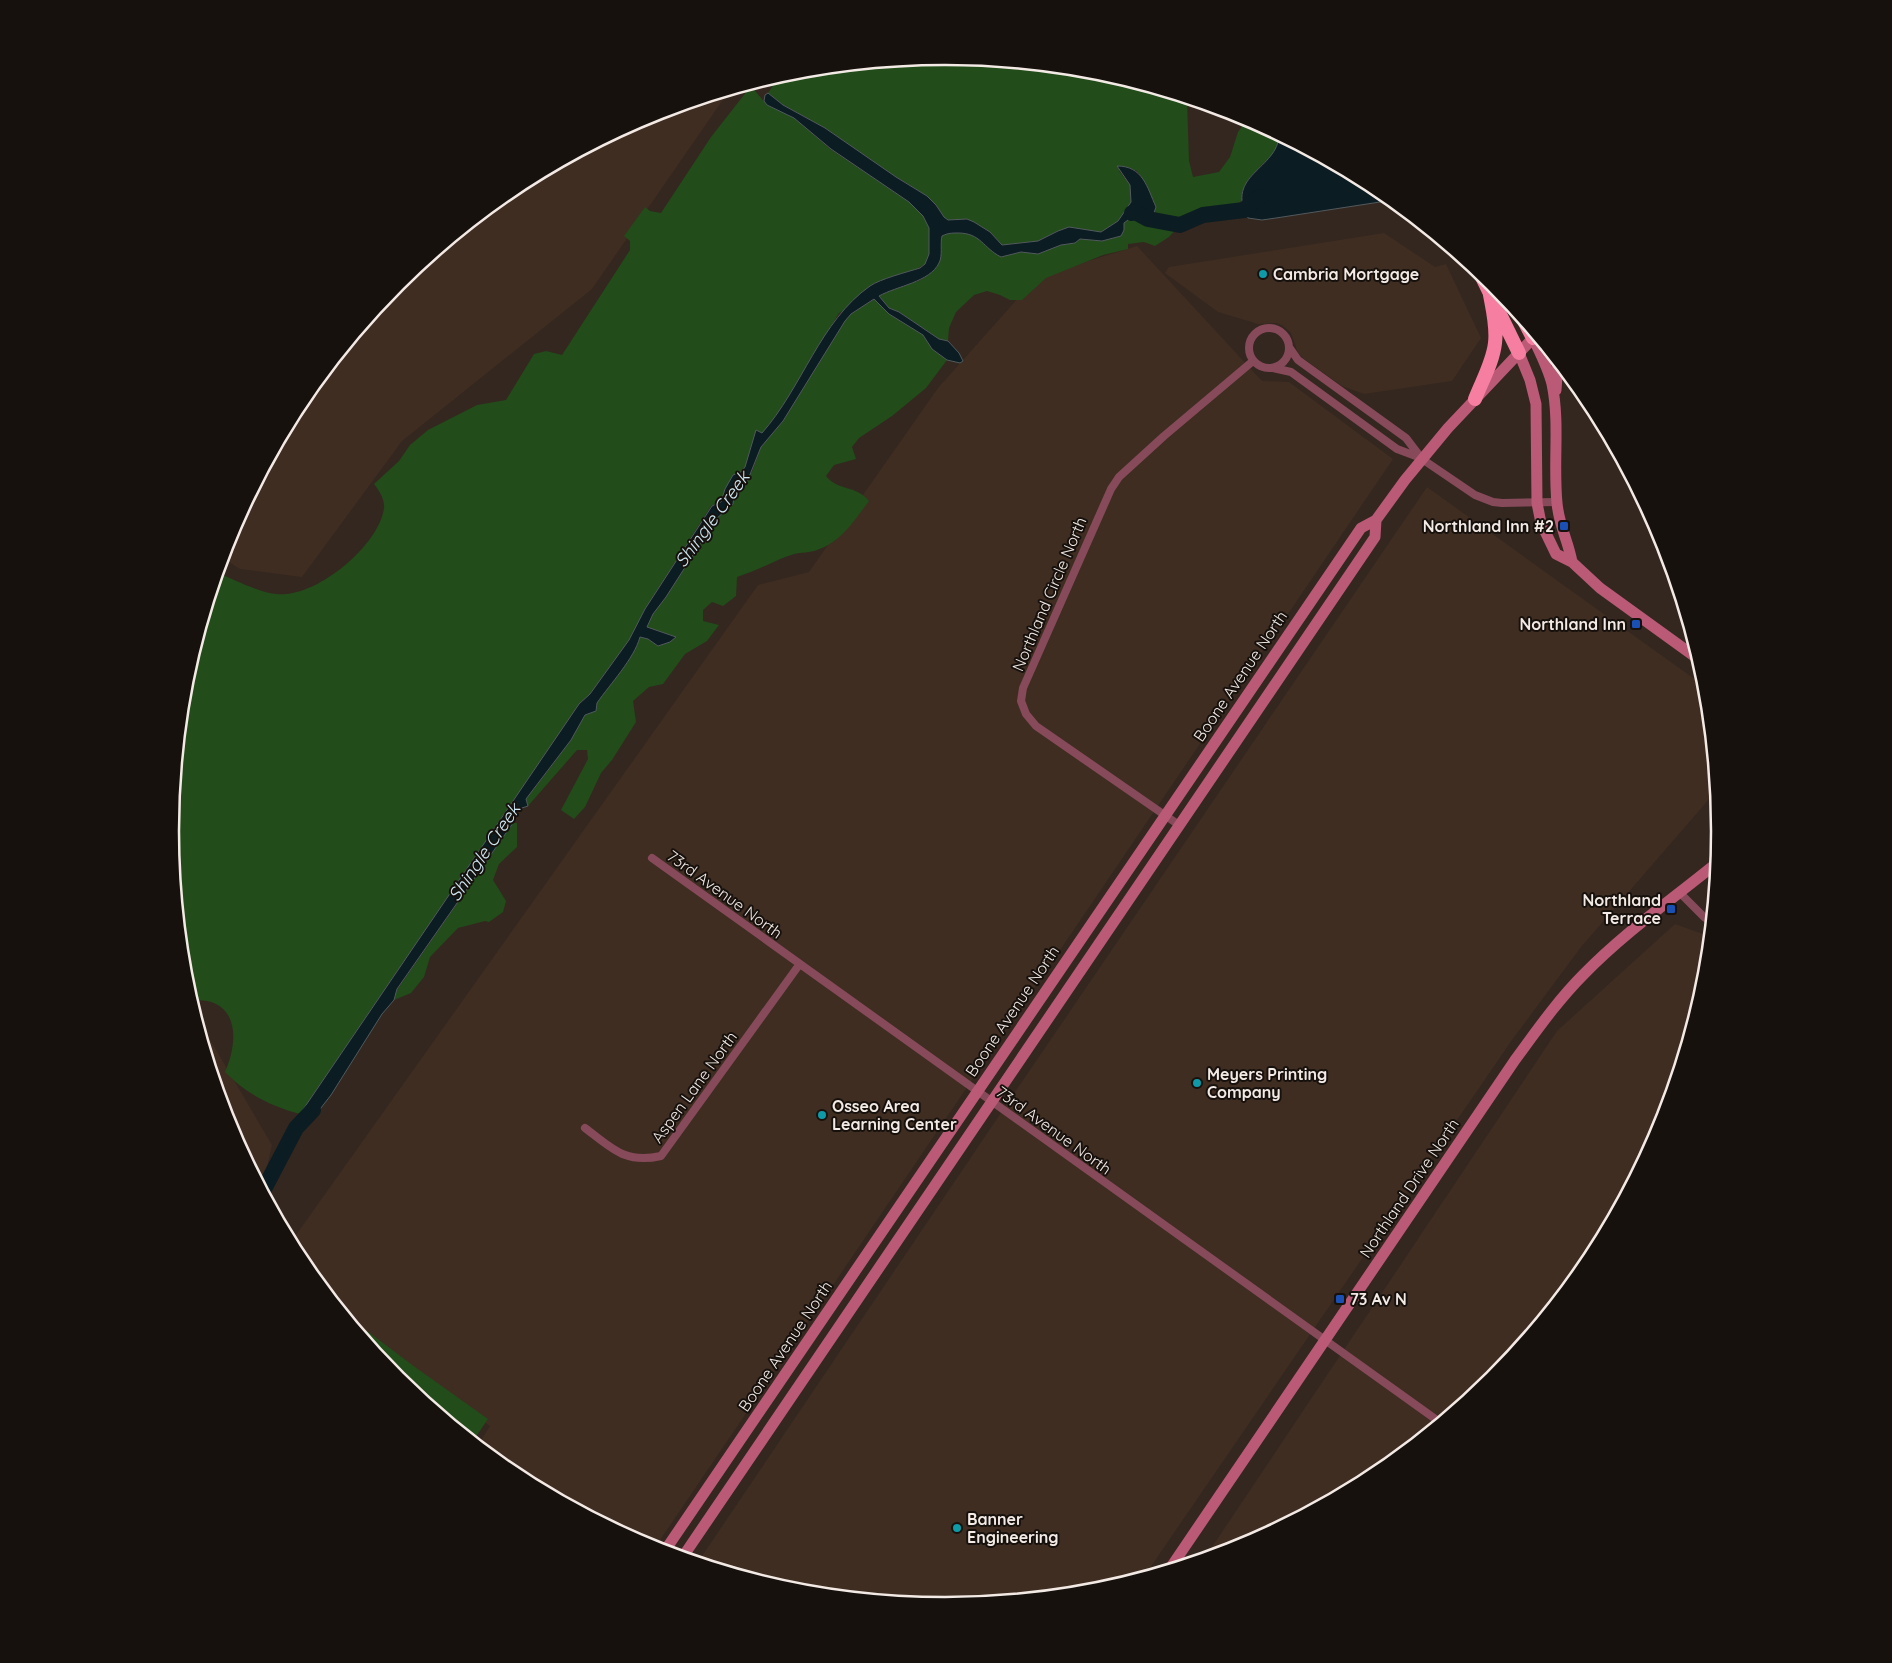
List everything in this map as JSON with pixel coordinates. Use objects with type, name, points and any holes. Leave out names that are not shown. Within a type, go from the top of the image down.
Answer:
[{"type":"highway","points":[[1487,290],[1519,353]]},
{"type":"highway","points":[[1476,399],[1493,355],[1495,344],[1495,322],[1490,295]]},
{"type":"street","points":[[1422,458],[1397,449],[1291,372],[1261,367],[1250,354],[1249,344],[1253,336],[1260,330],[1269,328],[1277,330],[1284,335],[1298,360],[1406,438],[1422,458],[1466,490],[1483,499],[1502,504],[1557,502]]},
{"type":"street","name":"Boone Avenue North","points":[[668,1546],[1361,528],[1376,520],[1422,458],[1532,339]]},
{"type":"street","points":[[1273,368],[1284,362],[1289,346]]},
{"type":"street","points":[[1539,347],[1548,369],[1554,399],[1556,416],[1554,478],[1559,520],[1569,546],[1572,562]]},
{"type":"street","points":[[1519,353],[1530,380],[1536,404],[1537,503],[1541,523],[1556,554],[1572,562],[1600,588],[1691,655]]},
{"type":"street","name":"Northland Circle North","points":[[1178,825],[1036,726],[1026,714],[1021,701],[1023,688],[1110,489],[1124,473],[1164,436],[1254,361]]},
{"type":"street","points":[[1554,399],[1557,369]]},
{"type":"street","name":"Boone Avenue North","points":[[686,1552],[1375,537],[1376,520]]},
{"type":"street","name":"73rd Avenue North","points":[[652,858],[1437,1420]]},
{"type":"street","name":"Northland Drive North","points":[[1173,1563],[1521,1052],[1556,1004],[1614,946],[1711,867]]},
{"type":"street","points":[[1680,893],[1707,919]]},
{"type":"street","name":"Aspen Lane North","points":[[586,1128],[626,1156],[644,1160],[661,1156],[799,965]]},
{"type":"shaded area","points":[[724,99],[592,289],[402,441],[302,577],[240,569],[229,562],[259,492],[282,448],[338,365],[370,326],[404,290],[479,223],[520,194],[563,168],[607,144],[653,123]]},
{"type":"shaded area","points":[[1384,233],[1435,267],[1446,264],[1481,338],[1452,381],[1364,394],[1342,386],[1298,353],[1291,333],[1282,325],[1276,323],[1258,324],[1218,312],[1165,273],[1169,267]]},
{"type":"shaded area","points":[[1137,246],[1262,381],[1289,382],[1393,459],[659,1542],[607,1519],[563,1495],[520,1469],[480,1441],[490,1426],[391,1359],[338,1298],[295,1236],[758,585],[809,572],[938,388],[1037,277]]},
{"type":"shaded area","points":[[1427,487],[1698,681],[1706,731],[1711,797],[1581,947],[1512,1040],[1148,1571],[1096,1583],[1046,1591],[946,1598],[846,1591],[796,1583],[748,1572],[701,1557]]},
{"type":"shaded area","points":[[1675,924],[1706,935],[1698,981],[1686,1030],[1672,1078],[1654,1125],[1610,1215],[1554,1298],[1522,1337],[1488,1373],[1413,1440],[1372,1469],[1285,1519],[1239,1540],[1210,1551],[1557,1031]]},
{"type":"shaded area","points":[[208,1036],[272,1145],[264,1180],[238,1125],[220,1078]]},
{"type":"green space","points":[[946,65],[996,67],[1096,80],[1144,91],[1187,104],[1189,161],[1193,177],[1219,172],[1230,157],[1238,132],[1243,125],[1278,141],[1274,154],[1261,165],[1244,190],[1242,200],[1235,207],[1223,205],[1196,213],[1181,220],[1152,216],[1156,207],[1145,182],[1136,170],[1119,171],[1130,185],[1131,202],[1118,221],[1101,232],[1058,231],[1038,241],[1002,245],[990,232],[967,219],[948,220],[943,217],[936,205],[927,196],[825,128],[783,105],[768,93],[773,85],[846,72]]},
{"type":"green space","points":[[754,90],[767,105],[794,118],[830,149],[909,202],[923,216],[929,228],[929,254],[925,264],[839,313],[777,416],[762,433],[756,431],[745,467],[725,489],[721,502],[711,506],[645,609],[629,640],[590,694],[579,704],[300,1114],[269,1103],[250,1093],[225,1072],[232,1052],[233,1030],[231,1020],[218,1005],[199,1000],[186,932],[181,882],[179,832],[181,781],[186,731],[194,682],[206,633],[224,575],[262,591],[276,594],[292,593],[309,588],[343,567],[358,553],[380,523],[384,502],[374,484],[399,461],[410,445],[428,430],[477,405],[506,400],[534,354],[546,351],[562,355],[630,250],[630,241],[624,236],[645,207],[650,211],[661,213],[711,137],[747,91]]},
{"type":"green space","points":[[1132,217],[1150,224],[1177,228],[1169,237],[1155,246],[1144,242],[1128,244],[1128,249],[1103,255],[1046,278],[1022,300],[1010,300],[987,291],[974,295],[956,312],[949,328],[948,341],[939,339],[899,312],[889,308],[879,296],[901,285],[919,281],[928,275],[940,262],[942,236],[948,233],[966,233],[978,238],[985,245],[1014,254],[1021,252],[1038,254],[1061,245],[1075,243],[1080,239],[1102,241],[1121,236],[1124,230],[1124,223]]},
{"type":"green space","points":[[874,299],[889,314],[923,335],[932,349],[947,360],[926,388],[892,416],[859,438],[852,447],[856,459],[834,465],[826,476],[836,484],[858,492],[869,501],[846,530],[833,542],[811,552],[794,554],[780,559],[737,577],[736,596],[723,606],[712,602],[703,610],[703,621],[719,625],[707,641],[685,654],[663,684],[649,687],[633,701],[636,722],[612,760],[601,773],[585,807],[574,819],[561,810],[588,759],[587,750],[577,750],[528,806],[526,799],[570,741],[583,718],[624,667],[637,646],[640,637],[648,639],[658,646],[676,637],[646,627],[716,519],[733,504],[735,489],[752,472],[761,447],[783,421],[845,320]]},
{"type":"green space","points":[[513,823],[517,823],[517,847],[499,864],[493,880],[506,901],[503,912],[489,922],[485,921],[458,928],[430,957],[424,977],[411,993],[394,1000],[397,990]]},
{"type":"green space","points":[[364,1329],[415,1367],[488,1419],[476,1437],[404,1373]]},
{"type":"water","points":[[768,93],[783,105],[825,128],[927,196],[948,220],[967,219],[974,222],[990,232],[1002,245],[1038,241],[1069,227],[1101,232],[1118,221],[1131,202],[1130,185],[1117,166],[1133,170],[1143,179],[1156,207],[1150,224],[1132,217],[1124,223],[1124,230],[1121,236],[1102,241],[1080,239],[1075,243],[1061,245],[1038,254],[1021,252],[1001,257],[972,235],[956,233],[942,236],[940,260],[935,269],[921,279],[879,296],[889,308],[899,312],[939,339],[948,341],[959,353],[963,361],[960,363],[947,360],[932,349],[923,335],[889,314],[874,299],[851,314],[783,421],[761,447],[747,482],[735,489],[733,504],[716,519],[653,614],[647,627],[676,637],[670,642],[658,646],[648,639],[640,637],[633,654],[597,703],[596,711],[585,715],[571,740],[526,799],[528,806],[519,809],[513,823],[397,989],[394,1000],[382,1014],[331,1095],[310,1122],[295,1127],[300,1114],[579,704],[590,694],[629,640],[645,609],[712,506],[721,502],[725,489],[733,475],[741,472],[745,467],[756,430],[762,433],[776,415],[824,336],[853,301],[874,283],[920,268],[925,264],[929,254],[929,228],[923,216],[909,202],[831,149],[794,118],[767,105],[764,101],[765,95]]},
{"type":"water","points":[[1278,141],[1285,144],[1329,168],[1383,202],[1262,220],[1248,218],[1242,203],[1243,192],[1247,182],[1276,147]]},
{"type":"waterway","name":"Shingle Creek","points":[[1132,213],[1135,212],[1148,219],[1180,225],[1203,215],[1244,210],[1260,197]]},
{"type":"waterway","name":"Shingle Creek","points":[[266,1185],[296,1128],[313,1110]]},
{"type":"place","name":"Cambria Mortgage","points":[[1263,274]]},
{"type":"place","name":"Northland Inn #2","points":[[1564,526]]},
{"type":"place","name":"Northland Inn","points":[[1636,624]]},
{"type":"place","name":"Northland Terrace","points":[[1671,909]]},
{"type":"place","name":"Meyers Printing Company","points":[[1197,1083]]},
{"type":"place","name":"Osseo Area Learning Center","points":[[822,1115]]},
{"type":"place","name":"73 Av N","points":[[1340,1299]]},
{"type":"place","name":"Banner Engineering","points":[[957,1528]]}]
